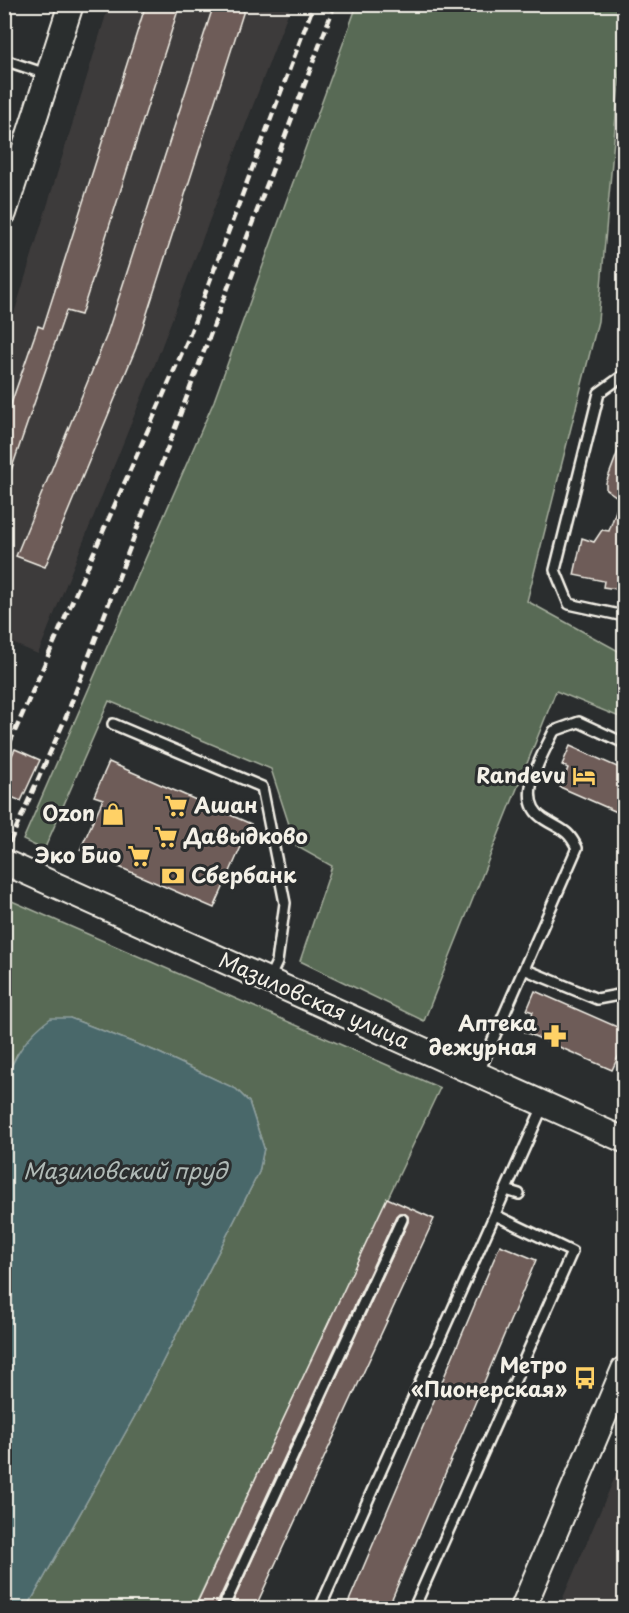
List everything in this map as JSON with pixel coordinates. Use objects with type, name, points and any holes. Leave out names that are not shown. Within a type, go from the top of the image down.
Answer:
[{"type":"street","points":[[5,209],[71,4]]},
{"type":"street","name":"Мазиловская улица","points":[[8,864],[624,1140]]},
{"type":"street","points":[[523,1608],[624,1369]]},
{"type":"lane","points":[[4,60],[49,75]]},
{"type":"lane","points":[[624,375],[599,393],[555,570],[569,604],[624,616]]},
{"type":"lane","points":[[478,1074],[577,848],[570,834],[541,817],[531,804],[530,787],[554,731],[579,722],[624,743]]},
{"type":"lane","points":[[113,724],[262,787],[285,903],[277,962],[268,981]]},
{"type":"lane","points":[[524,969],[597,999],[624,994]]},
{"type":"lane","points":[[320,1608],[544,1104]]},
{"type":"lane","points":[[506,1190],[519,1194]]},
{"type":"lane","points":[[414,1608],[572,1252],[495,1215]]},
{"type":"lane","points":[[223,1608],[402,1219]]},
{"type":"shaded area","points":[[109,5],[291,5],[155,364],[38,654],[5,640],[5,343]]},
{"type":"shaded area","points":[[624,1456],[624,1608],[559,1607]]},
{"type":"green space","points":[[357,5],[624,5],[598,321],[527,601],[624,654],[624,719],[556,691],[424,1021],[300,961],[332,866],[296,846],[271,769],[109,701],[44,850],[23,840],[214,401]]},
{"type":"green space","points":[[5,898],[440,1088],[194,1608],[27,1608],[137,1412],[259,1172],[264,1148],[249,1102],[236,1089],[155,1051],[70,1018],[17,1054],[5,1079]]},
{"type":"water","name":"Мазиловский пруд","points":[[51,1018],[70,1018],[155,1051],[236,1089],[249,1102],[264,1148],[259,1172],[137,1412],[27,1608],[5,1608],[5,1079],[24,1045],[35,1031]]},
{"type":"building","points":[[146,4],[180,4],[81,315],[66,311],[7,482],[4,481],[4,424],[38,326],[43,328]]},
{"type":"building","points":[[214,4],[246,4],[136,348],[45,567],[16,556],[106,337]]},
{"type":"building","points":[[623,438],[624,590],[603,587],[604,581],[574,575],[582,538],[594,542],[602,530],[609,531],[620,499],[606,489],[606,483]]},
{"type":"building","points":[[570,746],[624,770],[624,815],[560,787],[568,768],[562,765]]},
{"type":"building","points":[[15,749],[40,760],[21,801],[4,794],[4,772]]},
{"type":"building","name":"Давыдково","points":[[109,762],[251,824],[214,908],[80,850],[103,799],[94,796]]},
{"type":"building","points":[[535,991],[624,1030],[624,1052],[621,1051],[612,1070],[525,1032],[533,1012],[527,1010]]},
{"type":"building","points":[[387,1198],[434,1219],[255,1608],[230,1608],[408,1222],[408,1216],[404,1213],[396,1216],[215,1608],[198,1601]]},
{"type":"building","points":[[500,1245],[536,1260],[388,1608],[346,1608]]},
{"type":"railway","points":[[4,756],[188,339],[314,4]]},
{"type":"railway","points":[[4,855],[66,717],[335,4]]},
{"type":"place","name":"Randevu","points":[[584,776]]},
{"type":"place","name":"Ашан","points":[[176,806]]},
{"type":"place","name":"Ozon","points":[[113,814]]},
{"type":"place","name":"Давыдково","points":[[166,837]]},
{"type":"place","name":"Эко Био","points":[[139,856]]},
{"type":"place","name":"Сбербанк","points":[[173,876]]},
{"type":"place","name":"Аптека дежурная","points":[[555,1036]]},
{"type":"place","name":"Метро «Пионерская»","points":[[585,1378]]}]
